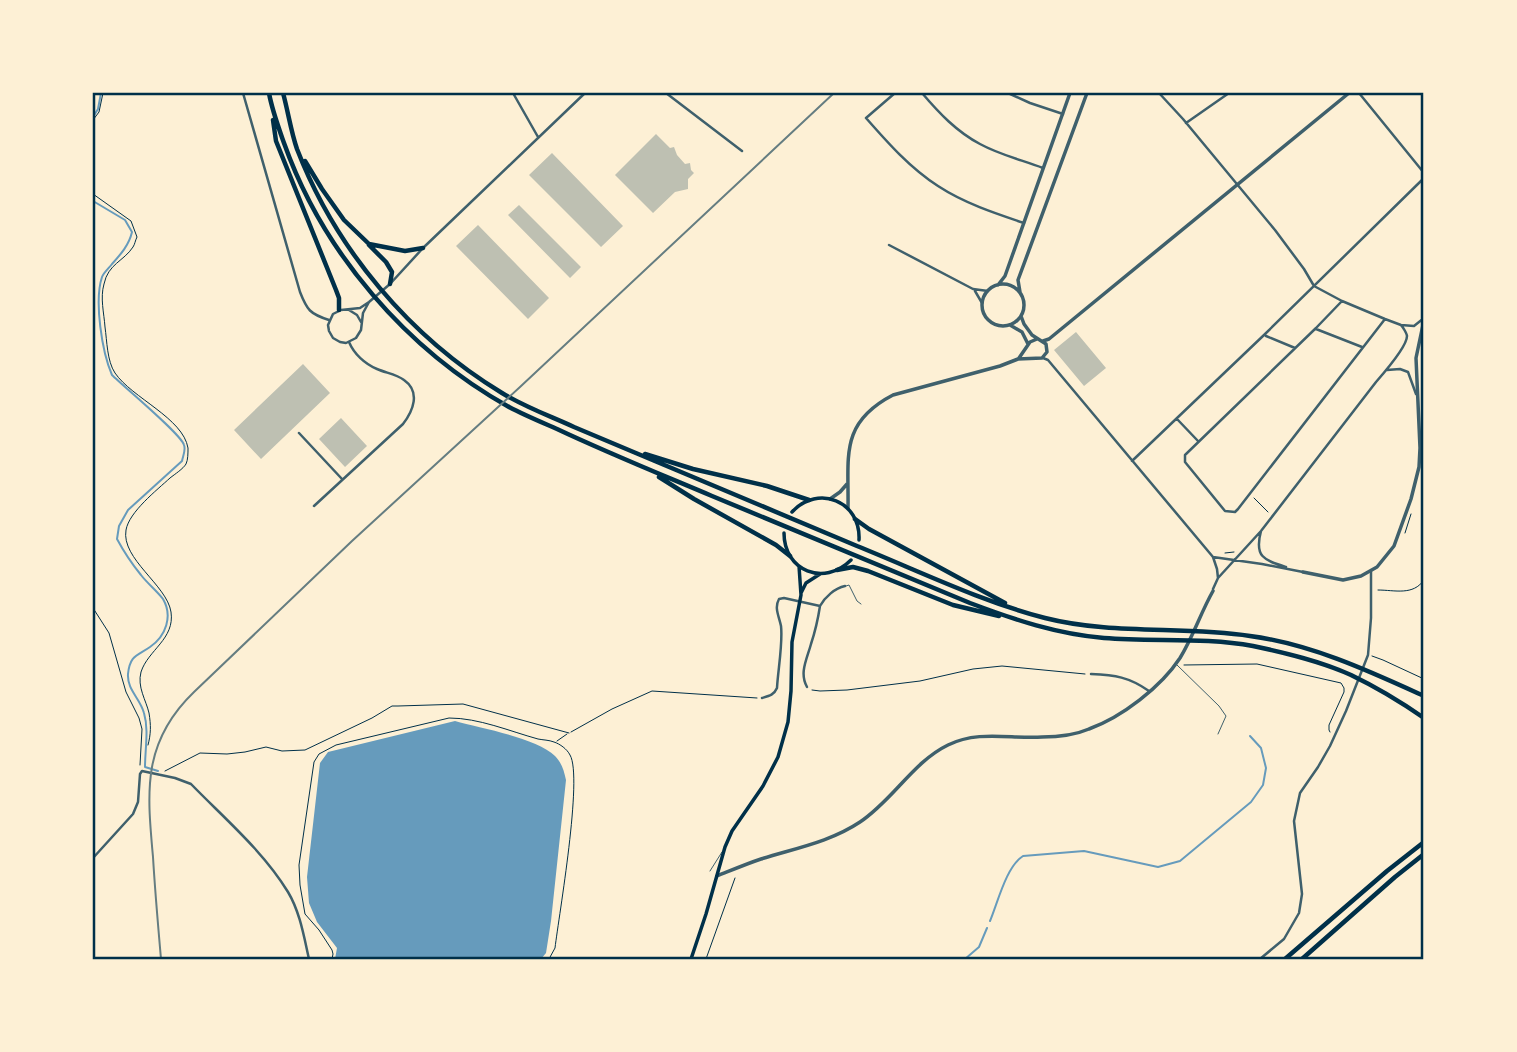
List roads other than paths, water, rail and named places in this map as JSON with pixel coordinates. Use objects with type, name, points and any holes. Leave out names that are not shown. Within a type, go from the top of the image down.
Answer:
[{"type":"highway","points":[[269,93],[276,141],[339,298],[339,310]]},
{"type":"highway","points":[[283,93],[296,146],[316,194],[346,245],[388,298],[433,342],[502,393],[941,581],[1022,611],[1048,619],[1105,628],[1251,636],[1324,655],[1424,696]]},
{"type":"highway","points":[[272,109],[296,174],[314,211],[339,251],[381,304],[428,350],[495,399],[647,469],[1021,622]]},
{"type":"highway","points":[[296,146],[344,220],[386,262],[392,272],[390,284]]},
{"type":"highway","points":[[369,244],[405,251],[423,248]]},
{"type":"highway","points":[[626,448],[809,500]]},
{"type":"highway","points":[[647,469],[776,545],[790,556]]},
{"type":"highway","points":[[855,519],[1022,611]]},
{"type":"highway","points":[[837,570],[853,567],[868,571],[954,605],[1072,634],[1250,646],[1293,655],[1349,674],[1424,718]]},
{"type":"highway","points":[[1285,959],[1424,842]]},
{"type":"highway","points":[[1302,959],[1424,854]]},
{"type":"main road","points":[[792,512],[809,500],[830,499],[848,508],[859,529],[859,540]]},
{"type":"main road","points":[[784,533],[790,556],[799,566],[809,571],[820,573],[837,570],[851,560]]},
{"type":"main road","points":[[799,566],[801,595]]},
{"type":"main road","points":[[691,959],[725,847],[778,757],[788,722],[792,642],[801,595],[806,583],[820,573]]},
{"type":"street","points":[[243,93],[300,292],[307,308],[317,316],[329,320]]},
{"type":"street","points":[[513,93],[538,136]]},
{"type":"street","points":[[369,302],[363,313],[358,336],[349,342],[340,342],[333,338],[329,331],[329,320],[333,314],[339,310],[359,308],[390,284],[423,248],[585,93]]},
{"type":"street","points":[[666,93],[742,151]]},
{"type":"street","points":[[895,93],[866,118],[891,147],[938,186],[985,210],[1024,223]]},
{"type":"street","points":[[922,93],[940,114],[980,144],[1043,168]]},
{"type":"street","points":[[1008,93],[1063,114]]},
{"type":"street","points":[[982,303],[988,291],[998,285],[1004,276],[1070,93]]},
{"type":"street","points":[[1042,358],[1047,349],[1024,324],[1021,316],[1024,304],[1018,280],[1087,93]]},
{"type":"street","points":[[1159,93],[1275,230],[1314,286],[1401,326],[1414,326],[1424,319]]},
{"type":"street","points":[[1186,123],[1229,93]]},
{"type":"street","points":[[1018,359],[1033,340],[1049,339],[1349,93]]},
{"type":"street","points":[[1359,93],[1424,173]]},
{"type":"street","points":[[1132,461],[1424,178]]},
{"type":"street","points":[[889,245],[973,289],[988,291]]},
{"type":"street","points":[[998,285],[1011,285],[1020,292]]},
{"type":"street","points":[[973,289],[990,321],[999,325],[1010,325],[1023,332],[1028,353],[1033,358]]},
{"type":"street","points":[[1342,300],[1185,454],[1185,462],[1224,511],[1235,512],[1385,319]]},
{"type":"street","points":[[349,310],[357,315],[361,322]]},
{"type":"street","points":[[1010,325],[1021,316]]},
{"type":"street","points":[[1213,557],[1343,580],[1362,576],[1384,560],[1394,546],[1419,467],[1417,353],[1424,319]]},
{"type":"street","points":[[717,876],[842,833],[876,810],[924,761],[953,742],[1000,735],[1040,737],[1075,733],[1105,723],[1124,712],[1165,676],[1180,658],[1218,578],[1261,531],[1387,370],[1406,340],[1401,326]]},
{"type":"street","points":[[1316,328],[1362,347]]},
{"type":"street","points":[[1264,335],[1295,348]]},
{"type":"street","points":[[314,506],[403,424],[415,401],[413,391],[405,380],[376,369],[358,356],[349,342]]},
{"type":"street","points":[[848,508],[847,459],[851,437],[864,416],[881,401],[893,395],[1018,359],[1042,358],[1048,360],[1213,557],[1218,578]]},
{"type":"street","points":[[1387,370],[1400,369],[1408,372],[1418,401]]},
{"type":"street","points":[[1177,419],[1198,441]]},
{"type":"street","points":[[299,433],[342,479]]},
{"type":"street","points":[[830,499],[848,483]]},
{"type":"street","points":[[1261,531],[1258,548],[1262,556],[1269,562],[1303,572]]},
{"type":"street","points":[[1260,959],[1283,939],[1298,913],[1302,894],[1294,821],[1300,793],[1318,767],[1335,734],[1367,657],[1371,571]]},
{"type":"street","points":[[807,687],[803,681],[804,665],[820,606],[838,587],[845,586]]},
{"type":"street","points":[[762,698],[775,693],[777,688],[781,628],[776,605],[779,599],[820,606]]},
{"type":"street","points":[[1091,674],[1123,677],[1149,691]]},
{"type":"street","points":[[93,858],[132,814],[138,802],[140,774],[144,771],[191,784],[264,858],[290,894],[302,926],[309,959]]},
{"type":"lane","points":[[845,586],[849,585],[861,604]]},
{"type":"lane","points":[[1175,664],[1226,716],[1218,734]]},
{"type":"lane","points":[[710,871],[725,847]]},
{"type":"water","points":[[455,721],[508,734],[535,744],[555,756],[562,767],[566,780],[546,953],[541,959],[335,959],[337,948],[317,922],[309,903],[307,877],[320,763],[328,752]]},
{"type":"waterway","points":[[93,117],[98,109],[101,93]]},
{"type":"waterway","points":[[93,201],[125,220],[132,232],[124,249],[103,275],[100,287],[100,326],[112,375],[173,431],[185,447],[182,461],[128,510],[119,526],[117,539],[138,571],[166,605],[168,619],[164,631],[156,642],[132,659],[128,674],[128,680],[145,719],[145,767],[158,771]]},
{"type":"waterway","points":[[990,921],[1007,876],[1023,856],[1084,851],[1158,867],[1180,861],[1251,802],[1263,785],[1266,768],[1261,748],[1250,736]]},
{"type":"waterway","points":[[965,959],[979,947],[987,928]]},
{"type":"railway","points":[[161,959],[150,789],[157,749],[177,711],[352,541],[834,93]]}]
